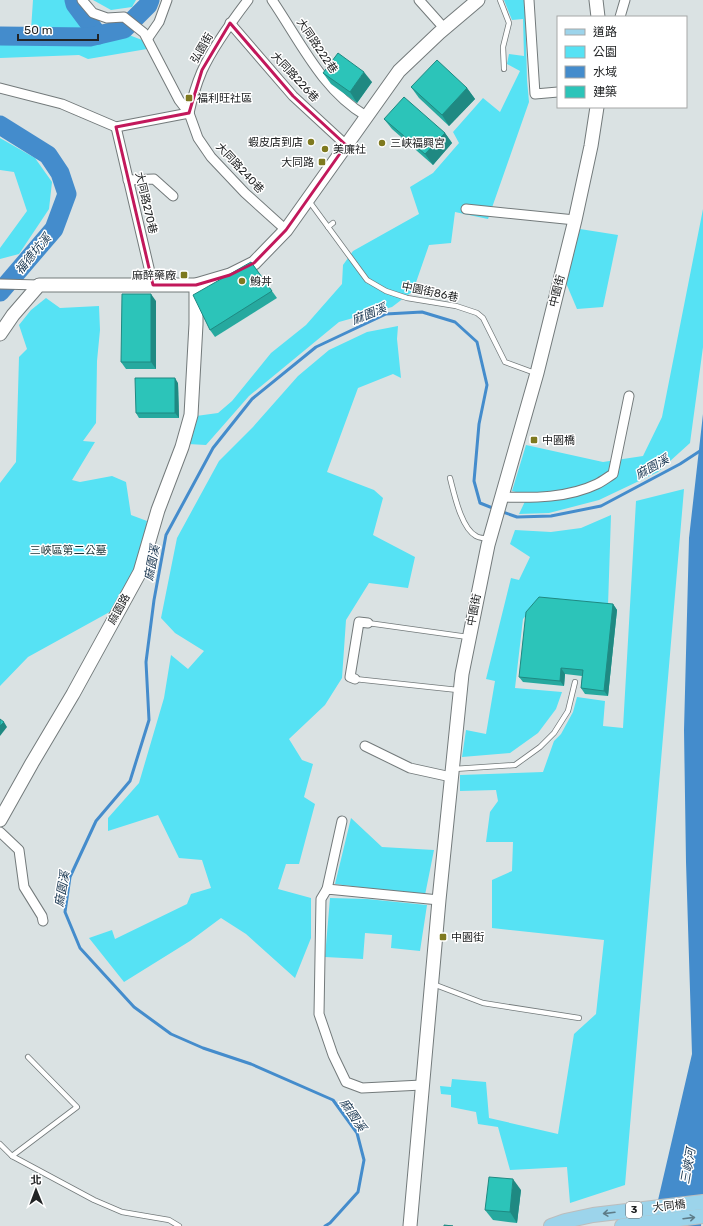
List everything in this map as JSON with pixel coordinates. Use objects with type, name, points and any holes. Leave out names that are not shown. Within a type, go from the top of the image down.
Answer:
[{"type":"main road","name":"大同橋","points":[[552,1226],[565,1221],[593,1215],[703,1202]]},
{"type":"main road","name":"大同橋","points":[[622,1226],[703,1216]]},
{"type":"street","points":[[82,0],[93,13],[107,18],[124,17],[146,35],[159,22],[167,0]]},
{"type":"street","name":"弘園街","points":[[188,113],[202,70],[230,23],[248,0]]},
{"type":"street","name":"大同路222巷","points":[[272,0],[322,77],[352,108],[366,116]]},
{"type":"street","points":[[419,0],[444,28]]},
{"type":"street","points":[[0,284],[153,286],[196,285],[230,275],[254,263],[286,230],[398,71],[444,28],[478,0]]},
{"type":"street","points":[[530,0],[535,94],[557,92]]},
{"type":"street","points":[[596,0],[598,16]]},
{"type":"street","points":[[620,16],[625,0]]},
{"type":"street","name":"大同路226巷","points":[[230,23],[293,96],[346,145]]},
{"type":"street","name":"大同路240巷","points":[[146,35],[179,100],[188,113],[198,138],[212,157],[245,194],[286,230]]},
{"type":"street","points":[[0,88],[62,104],[116,127],[188,113]]},
{"type":"street","name":"中園街","points":[[502,497],[537,373],[575,220],[591,146],[597,108]]},
{"type":"street","name":"大同路270巷","points":[[116,127],[153,286]]},
{"type":"street","points":[[128,180],[154,179],[173,196]]},
{"type":"street","points":[[466,209],[575,220]]},
{"type":"street","points":[[0,334],[39,285]]},
{"type":"street","name":"麻園路","points":[[0,820],[73,694],[140,572],[158,510],[182,447],[191,415],[196,324],[196,285]]},
{"type":"street","points":[[489,542],[502,497],[536,498],[570,493],[597,484],[613,474],[629,396]]},
{"type":"street","name":"中園街","points":[[410,1226],[431,984],[460,691],[469,637],[489,542]]},
{"type":"street","points":[[355,679],[350,677],[359,622],[368,623]]},
{"type":"street","points":[[365,746],[410,768],[452,773]]},
{"type":"street","points":[[342,821],[327,889],[321,899],[319,1014],[333,1055],[346,1082],[362,1088],[422,1085]]},
{"type":"street","points":[[0,832],[19,850],[24,886],[42,916],[43,921]]},
{"type":"street","points":[[327,889],[439,900]]},
{"type":"lane","points":[[500,0],[509,23],[503,47],[504,69]]},
{"type":"lane","name":"中園街86巷","points":[[308,199],[367,280],[386,291],[407,298],[456,306],[477,313],[482,318],[505,362],[537,373]]},
{"type":"lane","points":[[328,227],[334,223]]},
{"type":"lane","points":[[345,250],[349,246]]},
{"type":"lane","points":[[450,478],[460,513],[467,527],[475,536],[489,542]]},
{"type":"lane","points":[[368,623],[469,637]]},
{"type":"lane","points":[[355,679],[460,691]]},
{"type":"lane","points":[[452,773],[515,765],[540,747],[554,732],[568,711],[575,682]]},
{"type":"lane","points":[[431,984],[483,1003],[579,1018]]},
{"type":"lane","points":[[12,1156],[77,1107],[28,1057]]},
{"type":"lane","points":[[0,1144],[12,1156],[94,1200],[122,1212],[169,1220],[179,1226]]},
{"type":"highlighted area","points":[[230,23],[293,96],[346,145],[286,230],[254,263],[230,275],[196,285],[153,285],[116,127],[189,113],[202,70]]},
{"type":"green space","points":[[33,0],[68,0],[71,8],[84,28],[31,30]]},
{"type":"green space","points":[[93,0],[136,0],[132,7],[111,10]]},
{"type":"green space","points":[[504,0],[525,0],[529,102],[488,219],[455,212],[451,243],[429,245],[413,291],[392,307],[339,322],[249,396],[206,445],[188,444],[196,416],[218,413],[232,401],[271,353],[306,325],[342,284],[343,265],[353,251],[419,214],[410,187],[433,173],[459,143],[453,132],[483,98],[500,112],[520,71],[507,64],[509,54],[524,56],[523,19],[512,20]]},
{"type":"green space","points":[[129,35],[142,40],[147,49],[88,59],[79,55],[0,58],[0,43],[90,43]]},
{"type":"green space","points":[[0,138],[35,158],[52,182],[49,209],[19,254],[0,259],[0,248],[27,211],[14,172],[0,170]]},
{"type":"green space","points":[[703,209],[703,347],[690,443],[658,472],[599,500],[549,513],[519,514],[528,495],[512,491],[526,445],[603,462],[643,456],[662,417]]},
{"type":"green space","points":[[580,229],[618,235],[603,307],[577,309],[566,283]]},
{"type":"green space","name":"三峽區第二公墓","points":[[46,298],[60,308],[99,306],[100,330],[97,361],[96,423],[83,441],[95,442],[72,480],[80,482],[112,476],[126,482],[131,515],[147,521],[140,559],[115,609],[28,657],[0,686],[0,483],[16,462],[19,357],[27,349],[19,325],[31,310]]},
{"type":"green space","points":[[398,326],[397,339],[401,378],[393,374],[358,388],[327,472],[374,490],[383,498],[373,535],[415,557],[408,588],[369,583],[346,620],[342,678],[325,705],[289,739],[302,760],[313,764],[304,797],[315,804],[299,864],[286,864],[278,889],[311,898],[311,938],[295,978],[246,934],[221,918],[190,941],[124,982],[89,938],[112,930],[115,939],[187,904],[191,894],[211,888],[202,860],[179,858],[158,815],[108,831],[108,818],[139,783],[164,698],[171,655],[188,669],[204,651],[175,633],[161,618],[177,538],[219,461],[253,427],[298,376],[329,350],[367,332]]},
{"type":"green space","points":[[684,489],[625,1185],[570,1203],[567,1167],[510,1170],[498,1127],[478,1124],[476,1112],[451,1107],[451,1095],[441,1094],[440,1086],[451,1087],[452,1079],[486,1082],[489,1118],[558,1134],[574,1034],[596,1014],[604,940],[492,928],[492,880],[512,871],[513,842],[486,842],[490,812],[498,801],[496,790],[460,791],[460,775],[543,772],[554,741],[561,734],[573,712],[577,697],[605,701],[603,726],[623,728],[636,501]]},
{"type":"green space","points":[[611,515],[608,606],[541,598],[523,619],[515,688],[562,692],[556,709],[538,733],[510,753],[462,757],[466,730],[486,734],[495,681],[486,679],[511,578],[519,580],[530,557],[510,544],[515,530],[551,532],[581,528]]},
{"type":"green space","points":[[351,818],[382,847],[434,850],[425,895],[335,884]]},
{"type":"green space","points":[[330,898],[367,899],[427,905],[420,951],[391,948],[392,935],[365,933],[363,959],[325,957]]},
{"type":"water","name":"三峽河","points":[[703,414],[703,1204],[701,1226],[652,1226],[692,1054],[686,862],[684,730],[689,538]]},
{"type":"building","points":[[338,53],[364,72],[350,92],[323,73]]},
{"type":"building","points":[[437,60],[467,88],[442,115],[411,87]]},
{"type":"building","points":[[404,97],[445,133],[425,154],[384,119]]},
{"type":"building","points":[[251,262],[272,291],[210,330],[193,295]]},
{"type":"building","points":[[122,294],[151,294],[151,362],[121,362]]},
{"type":"building","points":[[135,378],[175,378],[175,413],[136,413]]},
{"type":"building","points":[[539,597],[613,604],[604,691],[581,688],[583,670],[561,668],[560,681],[519,677],[526,612]]},
{"type":"building","points":[[0,719],[4,722],[0,726]]},
{"type":"building","points":[[489,1177],[513,1179],[510,1212],[485,1210]]},
{"type":"waterway","points":[[74,0],[75,4],[98,35]]},
{"type":"waterway","name":"福德坑溪","points":[[0,36],[90,37],[124,29],[148,5],[150,0]]},
{"type":"waterway","name":"福德坑溪","points":[[0,125],[48,155],[60,173],[67,194],[54,229],[0,292]]},
{"type":"waterway","name":"麻園溪","points":[[325,1226],[330,1223],[358,1192],[364,1160],[357,1133],[333,1100],[251,1064],[203,1048],[171,1034],[134,1007],[80,948],[65,912],[70,877],[96,821],[130,781],[149,720],[146,662],[154,600],[166,535],[213,448],[252,399],[316,347],[386,314],[422,312],[455,322],[477,342],[487,385],[479,424],[474,481],[480,503],[495,509]]},
{"type":"waterway","name":"麻園溪","points":[[500,511],[517,517],[551,516],[601,506],[680,464],[703,449]]},
{"type":"place","name":"福利旺社區","points":[[189,98]]},
{"type":"place","name":"蝦皮店到店","points":[[311,142]]},
{"type":"place","name":"三峽福興宮","points":[[382,143]]},
{"type":"place","name":"美廉社","points":[[325,149]]},
{"type":"place","name":"大同路","points":[[322,162]]},
{"type":"place","name":"麻醉藥廠","points":[[184,275]]},
{"type":"place","name":"鯓丼","points":[[242,281]]},
{"type":"place","name":"中園橋","points":[[534,440]]},
{"type":"place","name":"中園街","points":[[443,937]]}]
